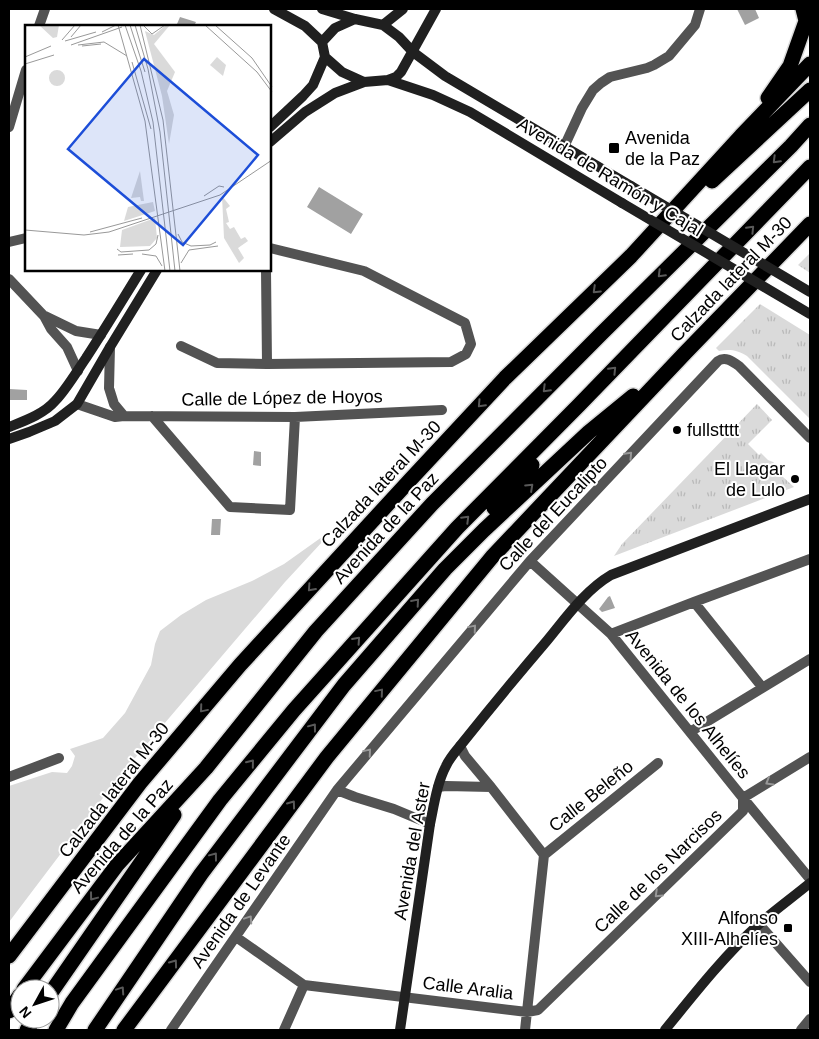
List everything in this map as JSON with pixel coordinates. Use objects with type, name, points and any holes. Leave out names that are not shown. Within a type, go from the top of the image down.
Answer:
[{"type":"highway","points":[[741,136],[790,66],[806,21],[803,9]]},
{"type":"highway","name":"Calzada lateral M-30","points":[[9,956],[140,783],[240,665],[505,378],[631,256],[810,64]]},
{"type":"highway","points":[[631,256],[810,90]]},
{"type":"highway","name":"Avenida de la Paz","points":[[31,979],[117,864],[206,768],[316,631],[432,504],[810,125]]},
{"type":"highway","points":[[56,1030],[72,1003],[220,800],[294,710],[457,528],[810,167]]},
{"type":"highway","name":"Calzada lateral M-30","points":[[124,1030],[333,749],[492,557],[810,224]]},
{"type":"highway","points":[[792,245],[810,232]]},
{"type":"highway","points":[[95,1030],[201,874],[344,685],[445,570],[484,530],[589,432],[685,353]]},
{"type":"highway","points":[[445,570],[471,534],[532,465],[579,405]]},
{"type":"highway","points":[[60,980],[206,768]]},
{"type":"street","points":[[40,25],[45,9]]},
{"type":"street","points":[[271,126],[304,96],[313,85],[325,57],[322,42],[305,26],[274,9]]},
{"type":"street","points":[[322,9],[383,25],[399,37],[413,52]]},
{"type":"street","points":[[383,25],[403,9]]},
{"type":"street","points":[[271,141],[305,112],[335,93],[364,82],[388,80],[396,77],[402,72],[436,9]]},
{"type":"street","points":[[564,147],[582,108],[593,90],[610,77],[647,68],[669,56],[696,25],[700,9]]},
{"type":"street","points":[[322,42],[335,28],[355,19]]},
{"type":"street","name":"Avenida de Ramón y Cajal","points":[[413,52],[448,79],[810,292]]},
{"type":"street","points":[[325,57],[342,72],[364,82]]},
{"type":"street","points":[[9,127],[13,99],[25,76]]},
{"type":"street","name":"Avenida de Ramón y Cajal","points":[[388,80],[434,95],[470,112],[810,314]]},
{"type":"street","points":[[9,242],[25,238]]},
{"type":"street","points":[[181,346],[217,363],[267,364],[452,362],[466,354],[472,344],[464,324],[364,271],[271,248]]},
{"type":"street","points":[[10,425],[47,409],[56,401],[78,371],[140,271]]},
{"type":"street","points":[[9,439],[55,421],[77,404],[156,271]]},
{"type":"street","points":[[266,271],[267,364]]},
{"type":"street","points":[[9,279],[44,316],[51,329],[67,347],[78,371]]},
{"type":"street","points":[[44,316],[76,331],[101,335]]},
{"type":"street","points":[[110,347],[110,388],[114,404],[124,416]]},
{"type":"street","name":"Calle del Eucalipto","points":[[337,790],[530,561],[720,359],[726,359],[739,366],[810,438]]},
{"type":"street","name":"Calle de López de Hoyos","points":[[77,404],[114,417],[295,417],[442,410]]},
{"type":"street","points":[[152,416],[230,506],[290,510],[295,417]]},
{"type":"street","name":"Avenida del Aster","points":[[400,1030],[430,824],[438,787],[446,766],[460,746],[578,604],[599,582],[611,575],[810,499]]},
{"type":"street","points":[[611,634],[810,559]]},
{"type":"street","name":"Avenida de los Alhelíes","points":[[530,561],[611,634],[742,798],[810,879]]},
{"type":"street","points":[[694,602],[762,687]]},
{"type":"street","points":[[690,732],[810,659]]},
{"type":"street","points":[[460,746],[464,756],[491,787],[544,855],[525,1030]]},
{"type":"street","points":[[742,798],[810,757]]},
{"type":"street","points":[[9,777],[59,758]]},
{"type":"street","name":"Calle Beleño","points":[[544,855],[658,763]]},
{"type":"street","points":[[438,787],[491,787]]},
{"type":"street","points":[[337,790],[430,824]]},
{"type":"street","name":"Avenida de Levante","points":[[171,1030],[337,790]]},
{"type":"street","name":"Calle de los Narcisos","points":[[527,1012],[538,1010],[743,811],[742,798]]},
{"type":"street","points":[[665,1030],[702,984],[759,924],[810,883]]},
{"type":"street","points":[[759,924],[810,982]]},
{"type":"street","points":[[236,937],[304,985],[284,1030]]},
{"type":"street","name":"Calle Aralia","points":[[304,985],[527,1012]]},
{"type":"street","points":[[801,1030],[810,1019]]},
{"type":"green space","points":[[810,253],[810,273],[798,265]]},
{"type":"green space","points":[[760,304],[810,335],[810,419],[747,356],[733,350],[719,351],[716,348]]},
{"type":"green space","points":[[757,404],[772,420],[748,444],[759,455],[761,453],[779,467],[783,477],[794,487],[614,556],[622,544]]},
{"type":"green space","points":[[336,527],[285,582],[118,778],[9,922],[9,786],[52,772],[67,773],[72,766],[75,756],[70,749],[103,738],[125,713],[151,665],[155,644],[160,631],[181,615],[206,600],[252,581],[284,564]]},
{"type":"shaded area","points":[[737,9],[755,9],[759,18],[745,25]]},
{"type":"shaded area","points":[[180,17],[196,22],[194,25],[177,24]]},
{"type":"shaded area","points":[[319,187],[363,214],[351,234],[307,207]]},
{"type":"shaded area","points":[[9,389],[27,390],[27,400],[9,400]]},
{"type":"shaded area","points":[[254,451],[261,452],[261,466],[253,465]]},
{"type":"shaded area","points":[[212,519],[221,519],[220,535],[211,535]]},
{"type":"shaded area","points":[[610,596],[615,608],[602,612],[599,609]]},
{"type":"place","name":"Avenida de la Paz","points":[[614,148]]},
{"type":"place","name":"fullstttt","points":[[677,430]]},
{"type":"place","name":"El Llagar de Lulo","points":[[795,479]]},
{"type":"place","name":"Alfonso XIII-Alhelíes","points":[[788,928]]}]
